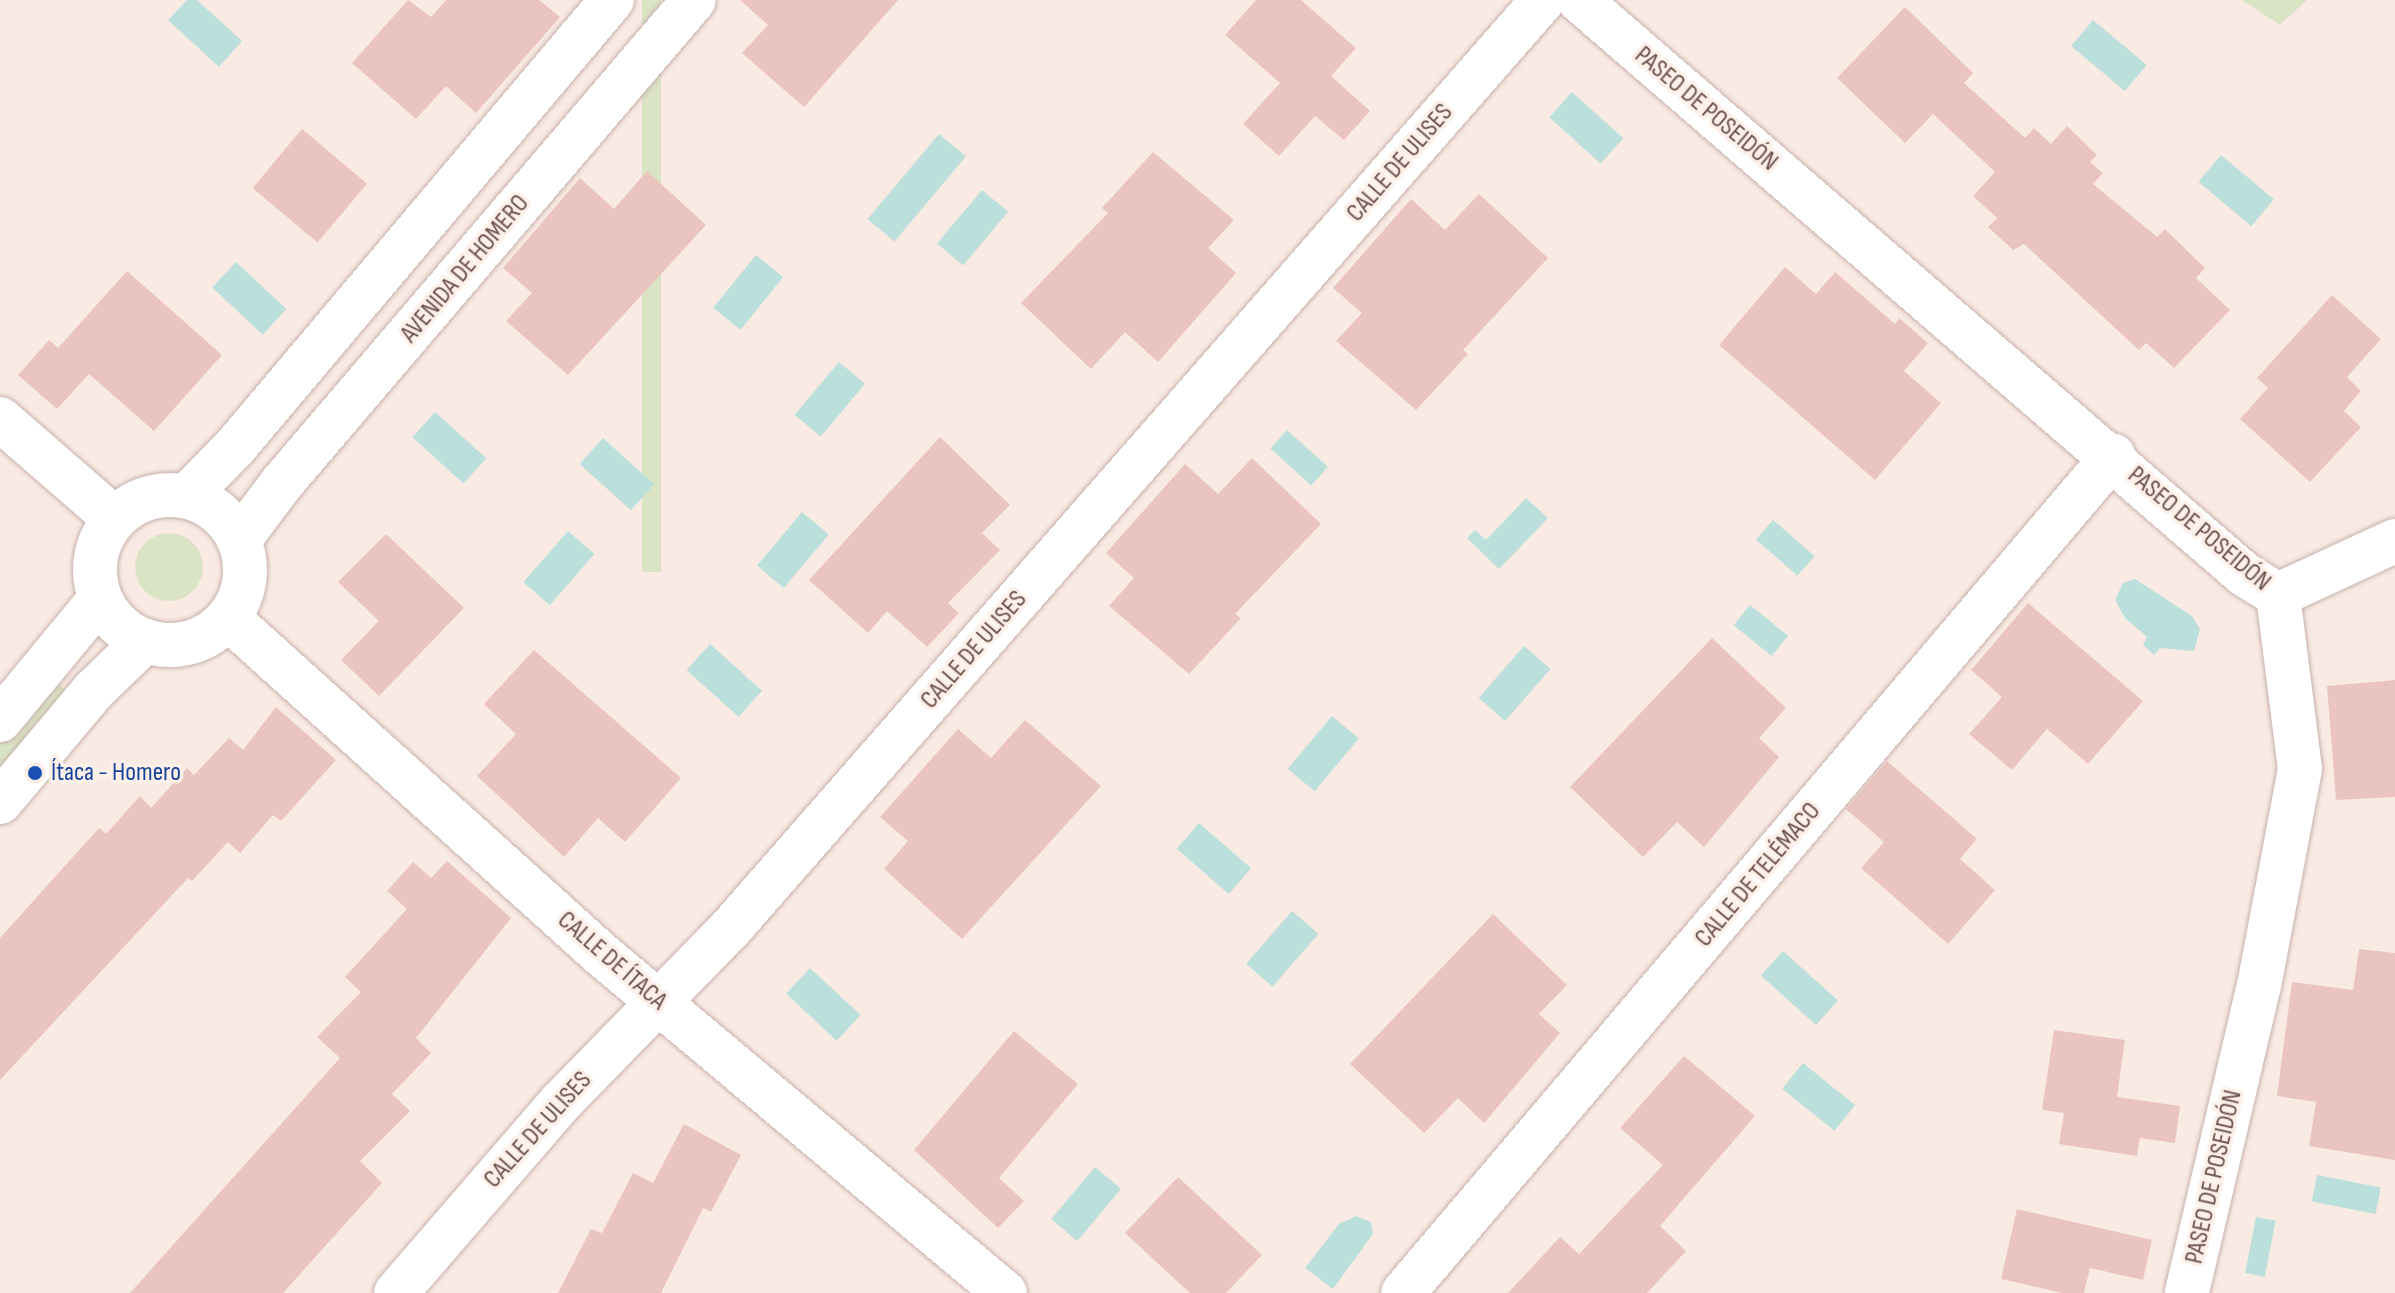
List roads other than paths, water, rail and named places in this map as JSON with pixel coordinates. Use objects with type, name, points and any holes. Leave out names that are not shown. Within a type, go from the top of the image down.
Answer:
[{"type":"street","points":[[187,496],[235,447],[612,0]]},
{"type":"street","name":"AVENIDA DE HOMERO","points":[[239,540],[281,484],[694,0]]},
{"type":"street","name":"CALLE DE ULISES","points":[[396,1293],[561,1102],[740,917],[1543,0]]},
{"type":"street","name":"PASEO DE POSEIDÓN","points":[[1579,0],[2113,456],[2244,574],[2278,595],[2300,769],[2259,985],[2187,1293]]},
{"type":"street","points":[[0,419],[115,519]]},
{"type":"street","name":"CALLE DE TELÉMACO","points":[[1403,1293],[2113,456]]},
{"type":"street","points":[[187,496],[218,513],[239,540],[244,581],[228,618],[189,642],[145,641],[126,631],[100,599],[96,557],[115,519],[148,498],[187,496]]},
{"type":"street","points":[[2278,595],[2395,541]]},
{"type":"street","points":[[0,720],[100,599]]},
{"type":"street","name":"CALLE DE ÍTACA","points":[[228,618],[659,1001],[1005,1293]]},
{"type":"street","points":[[0,802],[94,690],[145,641]]},
{"type":"water","points":[[187,0],[197,0],[242,41],[219,67],[168,20]]},
{"type":"water","points":[[2093,20],[2147,65],[2125,91],[2071,46]]},
{"type":"water","points":[[1572,92],[1623,138],[1601,163],[1549,117]]},
{"type":"water","points":[[939,134],[966,156],[894,242],[868,219]]},
{"type":"water","points":[[2221,155],[2274,199],[2251,226],[2199,182]]},
{"type":"water","points":[[982,190],[1008,212],[963,265],[937,244]]},
{"type":"water","points":[[756,255],[783,277],[740,330],[713,308]]},
{"type":"water","points":[[236,262],[286,309],[263,335],[212,288]]},
{"type":"water","points":[[839,362],[865,384],[821,437],[795,415]]},
{"type":"water","points":[[435,412],[486,458],[464,483],[412,437]]},
{"type":"water","points":[[1287,430],[1328,467],[1311,485],[1270,449]]},
{"type":"water","points":[[603,438],[654,484],[631,510],[580,464]]},
{"type":"water","points":[[1526,498],[1548,518],[1499,569],[1467,538],[1475,530],[1486,540]]},
{"type":"water","points":[[802,512],[829,534],[784,588],[757,566]]},
{"type":"water","points":[[1773,520],[1815,556],[1797,576],[1756,540]]},
{"type":"water","points":[[568,531],[594,554],[550,605],[523,582]]},
{"type":"water","points":[[2135,579],[2192,616],[2200,629],[2194,651],[2160,648],[2154,655],[2143,645],[2147,637],[2125,618],[2115,600],[2123,583]]},
{"type":"water","points":[[1750,605],[1788,636],[1772,656],[1734,625]]},
{"type":"water","points":[[710,644],[762,691],[739,717],[687,670]]},
{"type":"water","points":[[1524,646],[1550,669],[1505,721],[1479,698]]},
{"type":"water","points":[[1332,716],[1359,738],[1314,791],[1288,769]]},
{"type":"water","points":[[1199,823],[1251,868],[1229,894],[1177,849]]},
{"type":"water","points":[[1292,911],[1318,934],[1272,987],[1246,964]]},
{"type":"water","points":[[1783,951],[1838,1001],[1816,1025],[1761,976]]},
{"type":"water","points":[[810,968],[860,1015],[837,1041],[786,994]]},
{"type":"water","points":[[1803,1063],[1855,1105],[1834,1131],[1782,1089]]},
{"type":"water","points":[[1095,1167],[1121,1189],[1077,1241],[1051,1219]]},
{"type":"water","points":[[2317,1175],[2381,1187],[2376,1214],[2312,1202]]},
{"type":"water","points":[[1356,1216],[1371,1222],[1373,1234],[1333,1289],[1305,1268],[1339,1224]]},
{"type":"water","points":[[2256,1217],[2276,1221],[2265,1277],[2245,1273]]},
{"type":"place","name":"Ítaca - Homero","points":[[35,773]]}]
